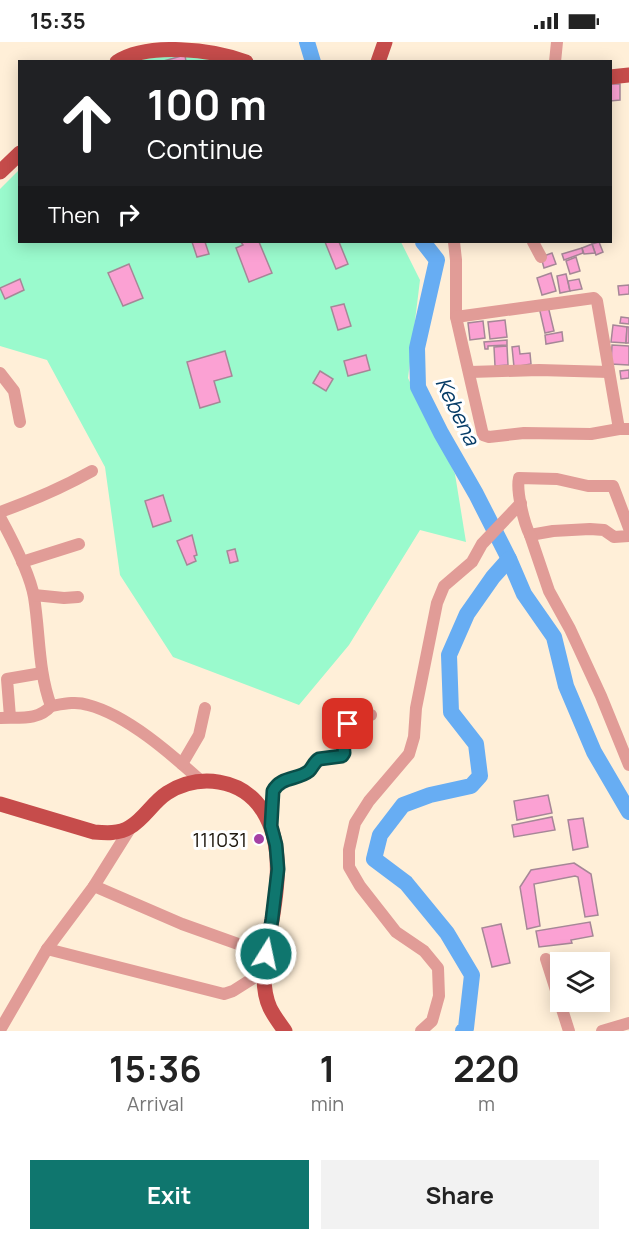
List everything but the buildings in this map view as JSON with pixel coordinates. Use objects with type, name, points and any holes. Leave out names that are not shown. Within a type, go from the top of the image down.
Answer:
[{"type":"main road","points":[[379,60],[385,42]]},
{"type":"main road","points":[[120,53],[186,48],[206,50],[239,60]]},
{"type":"main road","points":[[612,77],[629,75]]},
{"type":"main road","points":[[0,172],[18,155]]},
{"type":"main road","points":[[0,804],[94,832],[109,833],[131,827],[166,794],[200,780],[213,780],[242,790],[255,799],[271,826],[276,845],[278,869],[263,972],[270,1009],[285,1031]]},
{"type":"street","points":[[555,60],[557,42]]},
{"type":"street","points":[[454,243],[456,316],[483,435],[486,437],[524,433],[591,434],[624,429],[609,372],[597,301],[594,298],[456,316]]},
{"type":"street","points":[[534,243],[541,257]]},
{"type":"street","points":[[470,372],[539,370],[609,372]]},
{"type":"street","points":[[0,373],[14,391],[20,422]]},
{"type":"street","points":[[0,512],[33,501],[92,471]]},
{"type":"street","points":[[628,523],[613,486],[588,486],[557,479],[519,478],[521,503],[549,591],[579,648],[629,765]]},
{"type":"street","points":[[421,1031],[432,1021],[439,996],[438,968],[424,951],[396,932],[360,886],[349,867],[349,850],[355,823],[369,801],[409,754],[414,737],[418,696],[437,603],[444,586],[472,562],[482,544],[521,503]]},
{"type":"street","points":[[0,517],[22,562],[34,595],[42,673],[51,706]]},
{"type":"street","points":[[530,535],[590,529],[604,530],[614,537],[629,536]]},
{"type":"street","points":[[22,562],[79,544]]},
{"type":"street","points":[[34,595],[78,597]]},
{"type":"street","points":[[42,673],[7,679],[5,718],[36,717],[44,714],[51,706],[70,703],[87,704],[118,717],[170,754],[200,780]]},
{"type":"street","points":[[182,764],[199,735],[205,708]]},
{"type":"street","points":[[271,826],[273,791],[276,786],[287,779],[308,772],[319,759],[342,756],[344,753],[342,726],[371,715]]},
{"type":"street","points":[[0,1030],[3,1016],[47,949],[94,886],[131,827]]},
{"type":"street","points":[[94,886],[182,924],[266,954]]},
{"type":"street","points":[[47,949],[224,994],[233,991],[263,972]]},
{"type":"street","points":[[546,959],[569,1031]]},
{"type":"street","points":[[602,1031],[629,1023]]},
{"type":"green space","points":[[169,52],[217,60],[140,60]]},
{"type":"green space","points":[[18,171],[18,243],[402,243],[420,280],[408,378],[455,474],[466,542],[420,530],[349,645],[299,705],[173,657],[120,575],[105,467],[47,360],[0,346],[0,189]]},
{"type":"waterway","name":"Kebena","points":[[307,42],[312,60]]},
{"type":"waterway","name":"Kebena","points":[[424,243],[437,260],[417,348],[418,387],[476,494],[524,594],[554,637],[566,686],[594,752],[629,812]]},
{"type":"waterway","points":[[463,1031],[466,1028],[472,975],[447,933],[406,883],[374,859],[380,835],[403,805],[430,795],[471,786],[480,776],[476,744],[451,712],[449,655],[467,614],[509,559]]},
{"type":"place","name":"111031","points":[[259,839]]},
{"type":"route","points":[[266,954],[278,869],[276,845],[271,826],[273,791],[276,786],[287,779],[308,772],[315,761],[342,756],[344,753],[341,730],[342,726],[348,724]]}]
